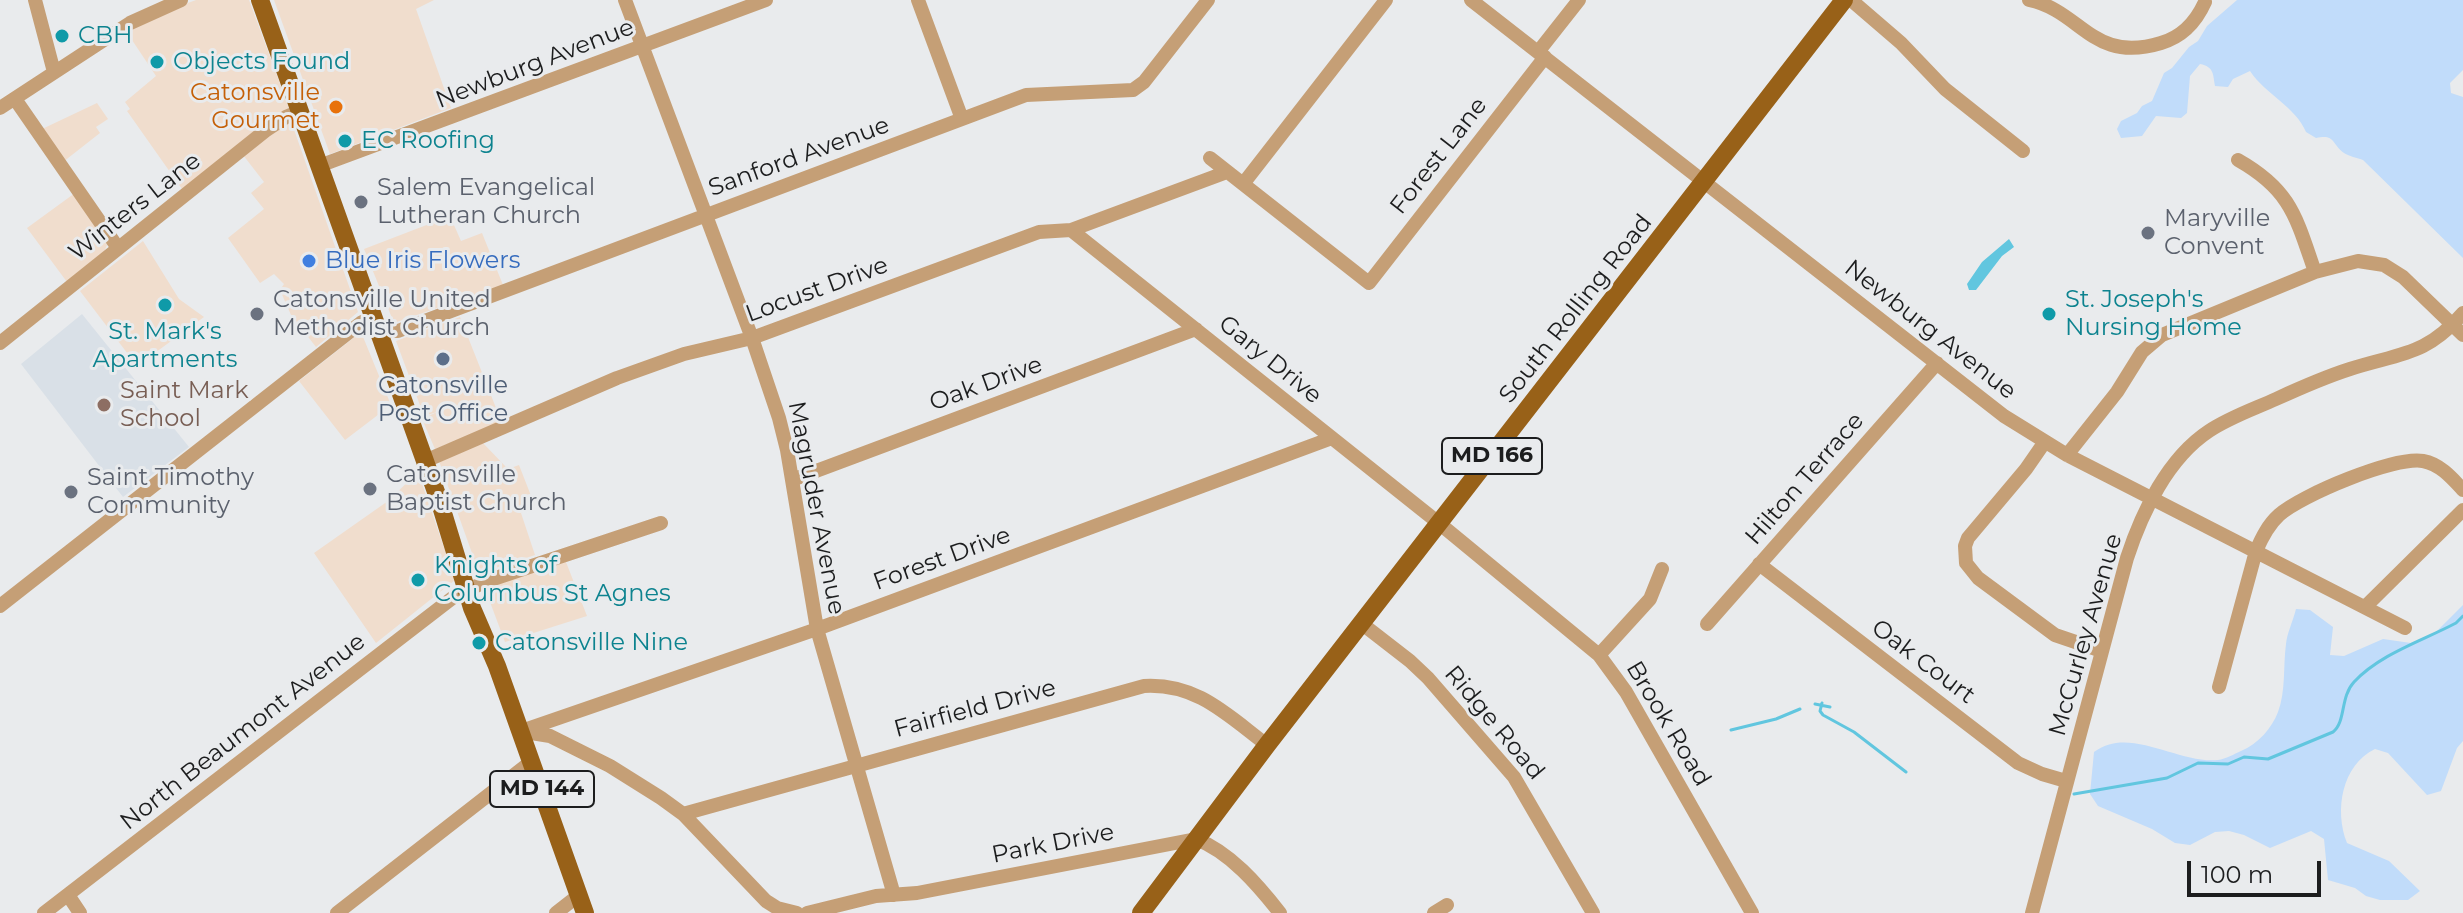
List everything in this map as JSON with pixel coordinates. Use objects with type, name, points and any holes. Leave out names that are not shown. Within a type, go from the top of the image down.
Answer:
[{"type":"main road","name":"MD 144","points":[[260,0],[585,913]]},
{"type":"main road","name":"South Rolling Road","points":[[1141,913],[1267,745],[1844,0]]},
{"type":"street","points":[[35,0],[54,72]]},
{"type":"street","points":[[0,108],[122,28],[158,8],[181,0]]},
{"type":"street","name":"Magruder Avenue","points":[[625,0],[779,418],[817,629],[894,895]]},
{"type":"street","name":"Newburg Avenue","points":[[319,166],[766,0]]},
{"type":"street","points":[[918,0],[962,119]]},
{"type":"street","name":"Sanford Avenue","points":[[0,606],[362,322],[398,331],[1026,95],[1133,90],[1144,82],[1208,0]]},
{"type":"street","points":[[1210,158],[1243,184],[1386,0]]},
{"type":"street","name":"Newburg Avenue","points":[[1471,0],[2004,416],[2044,443],[2405,628]]},
{"type":"street","name":"Forest Lane","points":[[1243,184],[1369,283],[1542,54],[1579,0]]},
{"type":"street","points":[[1851,0],[1891,33],[1945,89],[2023,151]]},
{"type":"street","points":[[2029,0],[2051,7],[2103,43],[2135,48],[2167,41],[2180,34],[2208,1]]},
{"type":"street","points":[[15,99],[118,248]]},
{"type":"street","name":"Winters Lane","points":[[0,343],[265,131],[300,111]]},
{"type":"street","points":[[2238,160],[2258,171],[2281,193],[2297,222],[2315,272]]},
{"type":"street","name":"Locust Drive","points":[[425,461],[617,378],[684,354],[752,338],[1039,232],[1071,230],[1227,172]]},
{"type":"street","name":"Gary Drive","points":[[1071,230],[1440,524]]},
{"type":"street","points":[[2067,455],[2117,392],[2150,342],[2315,272],[2358,261],[2384,265],[2403,277],[2458,330]]},
{"type":"street","name":"McCurley Avenue","points":[[2032,913],[2132,543],[2179,459],[2209,431],[2230,419],[2331,375],[2418,350],[2458,330],[2463,313]]},
{"type":"street","name":"Oak Drive","points":[[792,480],[1196,329]]},
{"type":"street","name":"Hilton Terrace","points":[[1707,624],[1937,363]]},
{"type":"street","name":"Forest Drive","points":[[521,731],[817,629],[1332,438]]},
{"type":"street","points":[[2044,443],[1968,538],[1966,563],[1978,578],[2055,635],[2102,651]]},
{"type":"street","points":[[2219,687],[2256,551],[2268,526],[2292,505],[2401,461],[2427,462],[2448,474],[2463,490]]},
{"type":"street","points":[[2365,607],[2463,510]]},
{"type":"street","name":"North Beaumont Avenue","points":[[44,913],[404,634],[470,588],[661,523]]},
{"type":"street","name":"Brook Road","points":[[1440,524],[1599,655],[1626,692],[1752,913]]},
{"type":"street","name":"Oak Court","points":[[1759,564],[2018,763],[2066,781]]},
{"type":"street","points":[[1599,655],[1650,599],[1662,569]]},
{"type":"street","name":"Ridge Road","points":[[1361,623],[1428,678],[1514,777],[1593,913]]},
{"type":"street","name":"Fairfield Drive","points":[[683,814],[1128,689],[1160,685],[1194,693],[1267,745]]},
{"type":"street","points":[[521,731],[550,736],[637,781],[683,814],[754,890],[777,908],[797,913]]},
{"type":"street","points":[[337,913],[532,761]]},
{"type":"street","points":[[1196,839],[1247,875],[1280,913]]},
{"type":"street","name":"Park Drive","points":[[807,913],[848,902],[917,893],[1196,839]]},
{"type":"street","points":[[68,895],[80,913]]},
{"type":"street","points":[[556,913],[579,895]]},
{"type":"shaded area","points":[[196,0],[249,0],[289,108],[182,189],[127,111],[130,109],[125,102],[156,76],[126,31],[150,17]]},
{"type":"shaded area","points":[[274,0],[434,0],[416,9],[451,108],[330,154]]},
{"type":"shaded area","points":[[2237,0],[2463,0],[2463,70],[2450,83],[2451,93],[2463,97],[2463,258],[2363,160],[2344,153],[2330,138],[2316,138],[2306,132],[2295,115],[2250,71],[2233,79],[2228,87],[2215,86],[2210,69],[2200,64],[2190,76],[2187,113],[2181,118],[2156,116],[2142,136],[2121,138],[2117,129],[2121,121],[2152,101],[2164,73],[2198,41],[2207,26]]},
{"type":"shaded area","points":[[97,103],[108,119],[96,127],[100,133],[63,162],[40,130]]},
{"type":"shaded area","points":[[291,121],[358,312],[316,347],[291,315],[280,290],[284,284],[274,274],[260,283],[228,238],[264,209],[251,193],[264,182],[243,155]]},
{"type":"shaded area","points":[[75,193],[107,245],[104,252],[67,282],[27,228]]},
{"type":"shaded area","points":[[450,216],[461,241],[482,233],[503,285],[394,323],[364,249]]},
{"type":"shaded area","points":[[143,241],[179,299],[204,317],[137,366],[80,291]]},
{"type":"shaded area","name":"Saint Mark School","points":[[82,314],[189,447],[123,497],[21,364]]},
{"type":"shaded area","points":[[460,317],[502,423],[435,449],[422,419],[437,412],[424,416],[396,341]]},
{"type":"shaded area","points":[[361,332],[391,405],[345,440],[299,381]]},
{"type":"shaded area","points":[[482,442],[508,469],[519,465],[535,506],[521,513],[535,555],[483,572],[477,567],[439,461]]},
{"type":"shaded area","points":[[418,472],[455,580],[376,643],[314,553],[388,501]]},
{"type":"shaded area","points":[[566,562],[587,616],[505,642],[487,594],[491,586]]},
{"type":"shaded area","points":[[2463,605],[2463,741],[2457,748],[2441,791],[2427,795],[2388,753],[2375,749],[2364,756],[2348,777],[2341,803],[2347,843],[2389,861],[2420,891],[2408,900],[2380,900],[2328,880],[2324,839],[2311,831],[2270,848],[2229,831],[2215,832],[2190,845],[2175,843],[2152,829],[2098,806],[2090,794],[2094,752],[2108,745],[2123,742],[2138,744],[2187,757],[2218,760],[2259,740],[2272,724],[2281,704],[2287,640],[2296,609],[2310,610],[2333,627],[2330,655],[2344,656],[2383,639],[2411,643],[2436,632]]},
{"type":"water","points":[[2009,239],[2014,247],[2002,256],[1976,290],[1969,290],[1967,284],[1982,262]]},
{"type":"waterway","points":[[2074,794],[2167,778],[2198,763],[2228,764],[2244,757],[2268,759],[2333,732],[2340,722],[2350,688],[2364,672],[2456,623],[2463,616]]},
{"type":"waterway","points":[[1822,703],[1820,711],[1823,715],[1854,732],[1906,772]]},
{"type":"waterway","points":[[1815,704],[1830,707]]},
{"type":"waterway","points":[[1731,730],[1776,719],[1800,709]]},
{"type":"place","name":"CBH","points":[[62,36]]},
{"type":"place","name":"Objects Found","points":[[157,62]]},
{"type":"place","name":"Catonsville Gourmet","points":[[336,107]]},
{"type":"place","name":"EC Roofing","points":[[345,141]]},
{"type":"place","name":"Salem Evangelical Lutheran Church","points":[[361,202]]},
{"type":"place","name":"Maryville Convent","points":[[2148,233]]},
{"type":"place","name":"Blue Iris Flowers","points":[[309,261]]},
{"type":"place","name":"St. Mark's Apartments","points":[[165,305]]},
{"type":"place","name":"Catonsville United Methodist Church","points":[[257,314]]},
{"type":"place","name":"St. Joseph's Nursing Home","points":[[2049,314]]},
{"type":"place","name":"Catonsville Post Office","points":[[443,359]]},
{"type":"place","name":"Saint Mark School","points":[[104,405]]},
{"type":"place","name":"Catonsville Baptist Church","points":[[370,489]]},
{"type":"place","name":"Saint Timothy Community","points":[[71,492]]},
{"type":"place","name":"Knights of Columbus St Agnes","points":[[418,580]]},
{"type":"place","name":"Catonsville Nine","points":[[479,643]]}]
